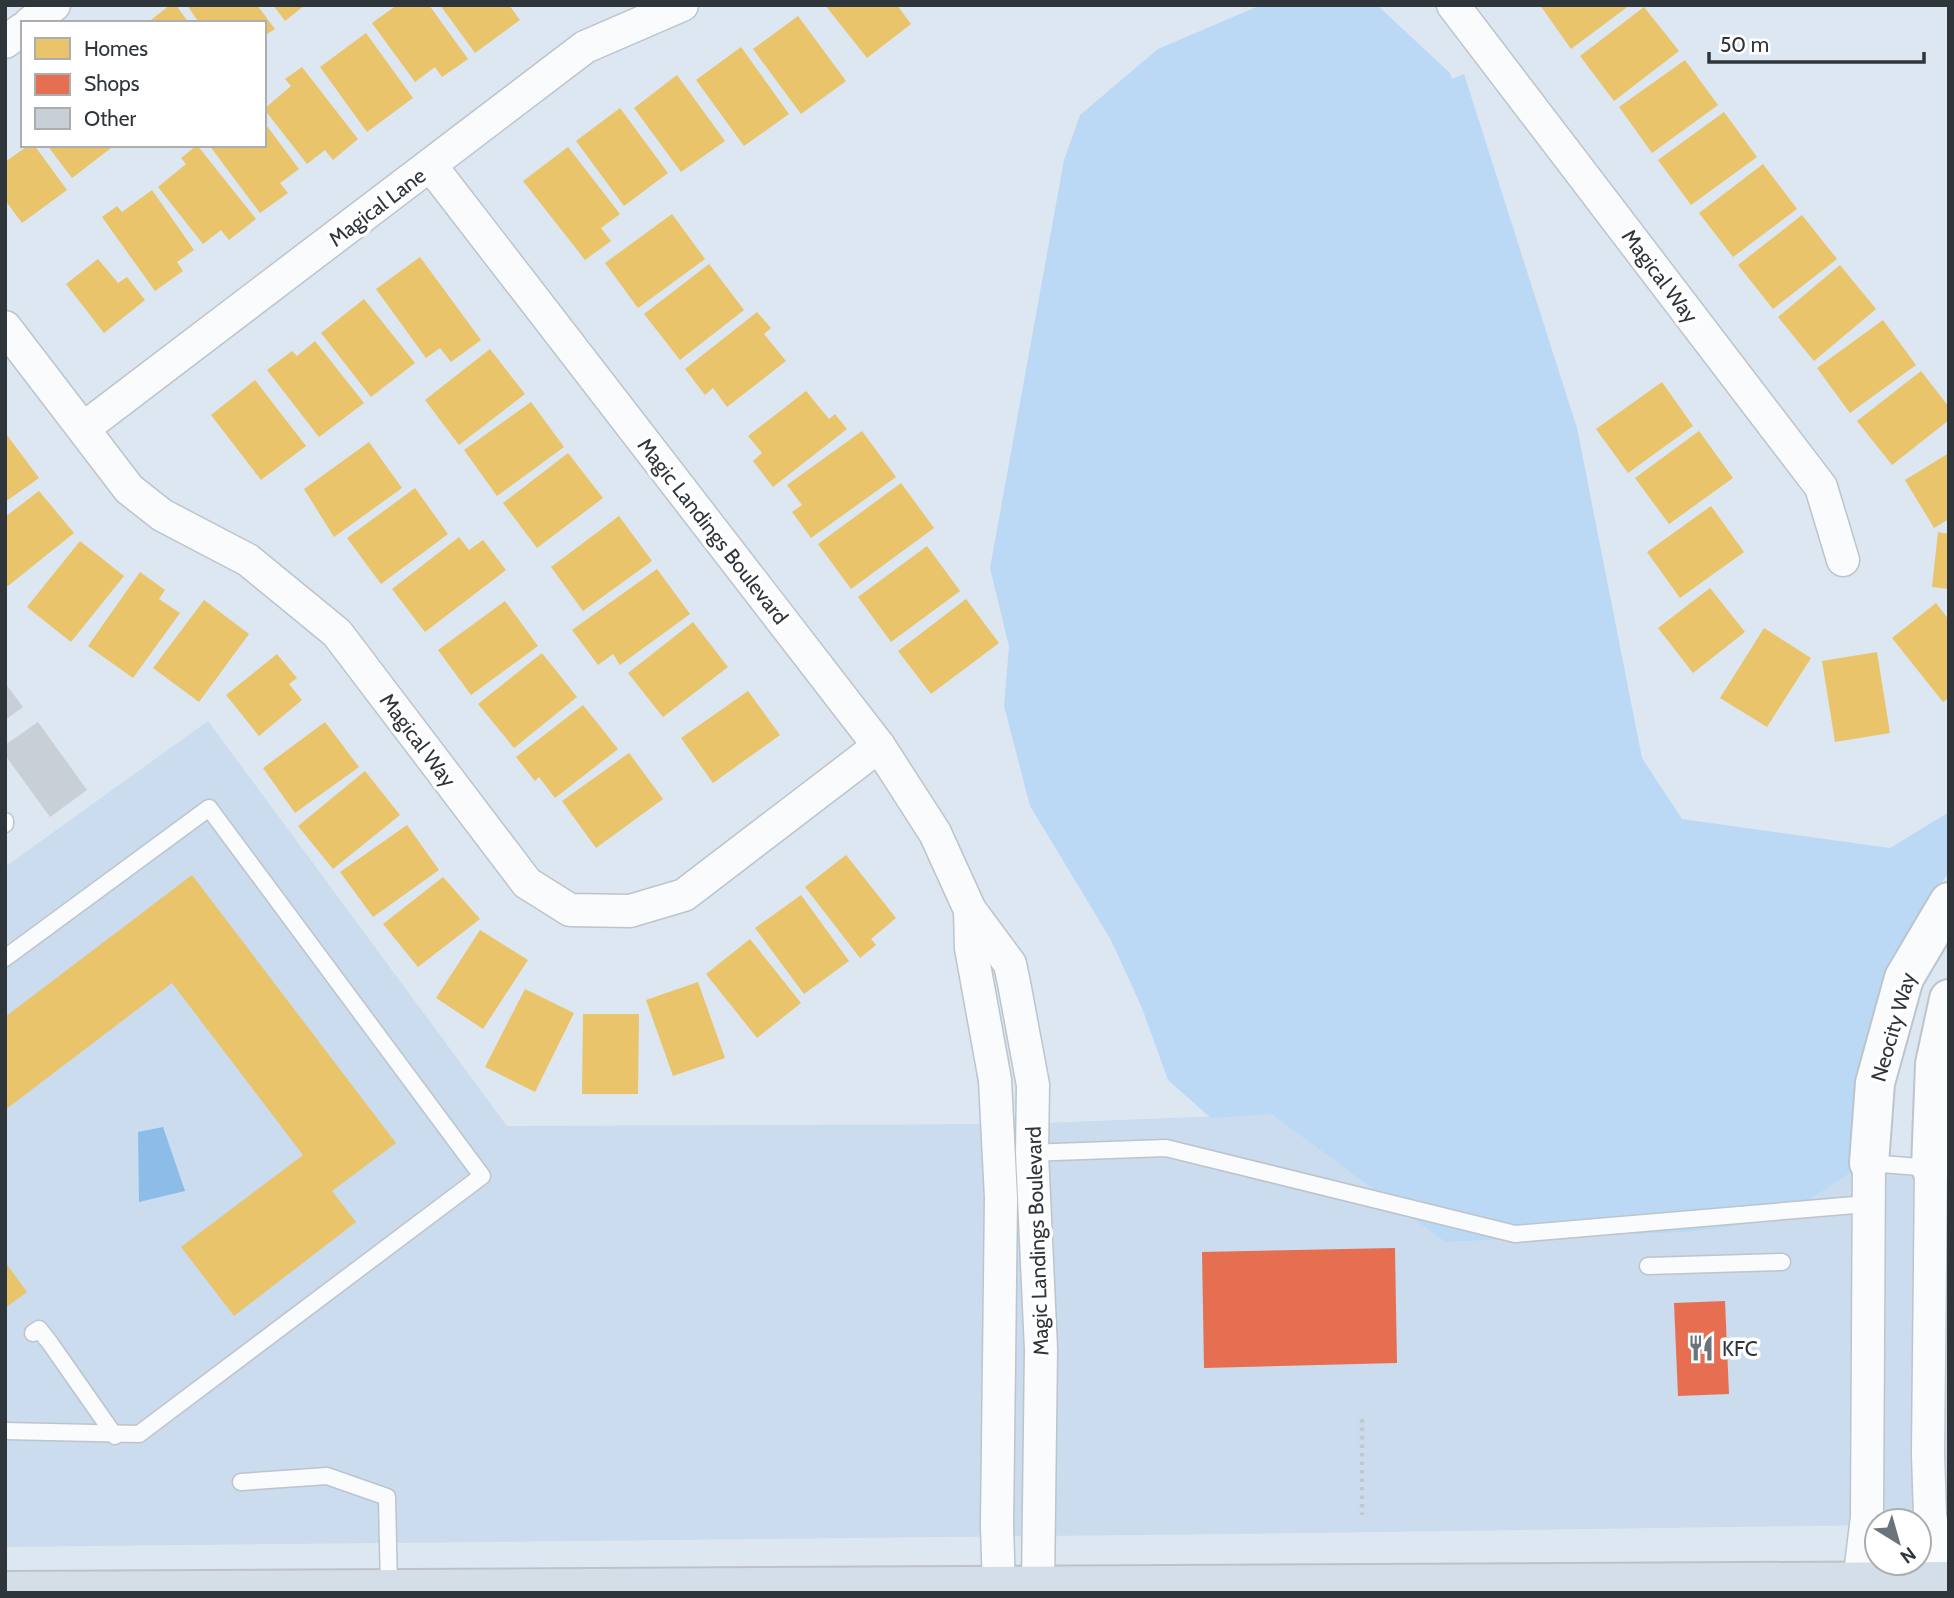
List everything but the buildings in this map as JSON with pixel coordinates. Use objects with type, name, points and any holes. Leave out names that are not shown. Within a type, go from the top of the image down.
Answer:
[{"type":"highway","points":[[5,1591],[1945,1585]]},
{"type":"street","points":[[33,21],[54,5]]},
{"type":"street","name":"Magical Lane","points":[[83,428],[585,47],[681,5]]},
{"type":"street","name":"Magical Way","points":[[1453,5],[1821,487],[1843,560]]},
{"type":"street","points":[[5,42],[21,30]]},
{"type":"street","name":"Magic Landings Boulevard","points":[[431,166],[879,746],[935,833],[970,910],[1010,964],[1033,1086],[1032,1153],[1041,1349],[1038,1587]]},
{"type":"street","name":"Magical Way","points":[[5,327],[129,489],[162,515],[248,560],[337,633],[527,883],[570,909],[630,911],[684,895],[879,746]]},
{"type":"street","name":"Neocity Way","points":[[1869,1163],[1875,1083],[1900,989],[1927,934],[1949,902]]},
{"type":"street","name":"Magic Landings Boulevard","points":[[970,910],[971,948],[995,1080],[999,1154],[999,1587]]},
{"type":"street","points":[[1945,1585],[1930,1516],[1928,1454],[1940,1168],[1935,1064],[1949,999]]},
{"type":"street","points":[[1859,1587],[1867,1517],[1869,1163]]},
{"type":"lane","points":[[5,958],[209,808],[482,1177],[139,1434],[115,1436],[5,1432]]},
{"type":"lane","points":[[999,1154],[1166,1147],[1515,1234],[1867,1204]]},
{"type":"lane","points":[[1869,1163],[1940,1168]]},
{"type":"lane","points":[[1648,1266],[1782,1262]]},
{"type":"lane","points":[[33,1333],[39,1329],[115,1436]]},
{"type":"lane","points":[[242,1482],[327,1476],[387,1497],[389,1590]]},
{"type":"path","points":[[1362,1419],[1362,1515]]},
{"type":"shaded area","points":[[1261,5],[1377,5],[1450,73],[1452,79],[1464,74],[1577,428],[1642,758],[1682,819],[1890,848],[1949,812],[1949,872],[1914,924],[1853,1171],[1779,1220],[1690,1232],[1445,1242],[1271,1114],[1211,1118],[1168,1080],[1142,1008],[1111,940],[1030,806],[1004,706],[1009,647],[990,568],[1064,160],[1080,115],[1158,49]]},
{"type":"shaded area","points":[[208,721],[507,1126],[1020,1124],[1271,1114],[1445,1242],[1690,1232],[1779,1220],[1853,1171],[1949,1174],[1949,1524],[1933,1523],[1933,1507],[1863,1507],[1863,1525],[5,1547],[5,867]]},
{"type":"shaded area","points":[[163,1127],[185,1191],[139,1202],[138,1132]]},
{"type":"place","name":"KFC","points":[[1701,1348]]}]
